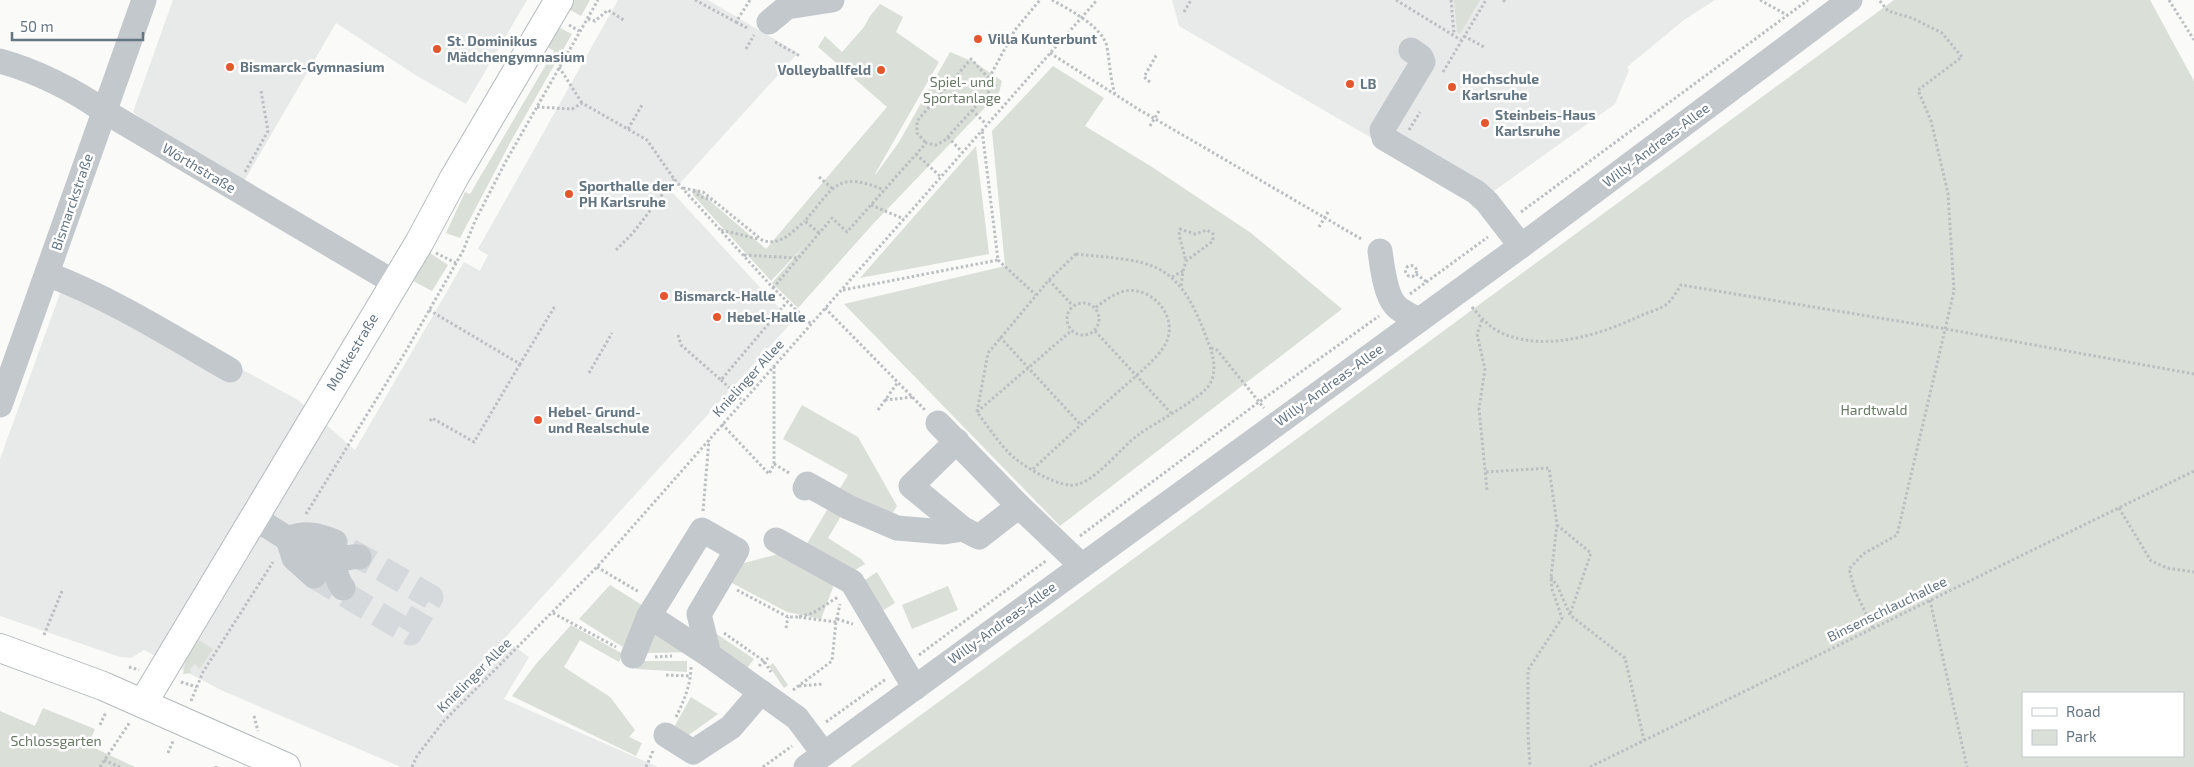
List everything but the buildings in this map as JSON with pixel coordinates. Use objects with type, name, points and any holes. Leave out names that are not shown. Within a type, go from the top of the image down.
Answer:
[{"type":"main road","name":"Moltkestraße","points":[[143,703],[395,283],[454,178],[559,0]]},
{"type":"main road","points":[[0,649],[103,686],[286,767]]},
{"type":"street","name":"Bismarckstraße","points":[[0,404],[144,0]]},
{"type":"street","points":[[762,27],[787,7],[832,0]]},
{"type":"street","name":"Willy-Andreas-Allee","points":[[815,761],[909,677],[1081,565],[1521,246],[1850,0]]},
{"type":"street","points":[[1411,50],[1421,57],[1423,62],[1382,130],[1384,138],[1476,192],[1487,202],[1521,246]]},
{"type":"street","name":"Wörthstraße","points":[[0,61],[15,65],[86,99],[104,112],[395,283]]},
{"type":"street","points":[[1380,251],[1382,269],[1395,305],[1419,320]]},
{"type":"street","points":[[47,274],[137,317],[230,370]]},
{"type":"street","points":[[938,422],[1019,506],[1081,565]]},
{"type":"street","points":[[957,441],[911,486],[963,529],[979,537],[1019,506]]},
{"type":"street","points":[[805,488],[807,484],[848,507],[897,528],[944,532],[963,529]]},
{"type":"street","points":[[255,518],[288,539],[294,558],[338,561],[350,556],[359,557]]},
{"type":"street","points":[[633,656],[653,609],[702,530],[738,550],[699,614],[700,659]]},
{"type":"street","points":[[288,539],[302,533],[326,538],[326,559],[334,568],[342,588]]},
{"type":"street","points":[[776,540],[852,582],[909,677]]},
{"type":"street","points":[[653,609],[700,659],[766,683],[809,734],[815,761]]},
{"type":"street","points":[[666,735],[693,752],[731,727],[766,683]]},
{"type":"path","points":[[197,687],[203,672],[349,446],[429,310],[463,251],[475,221],[537,107],[598,0]]},
{"type":"path","points":[[695,0],[736,22],[750,0]]},
{"type":"path","points":[[989,78],[1015,30],[1040,0]]},
{"type":"path","points":[[1052,0],[1081,18],[1102,35],[1107,46],[1110,78],[1116,95]]},
{"type":"path","name":"Knielinger Allee","points":[[412,767],[417,756],[443,722],[597,567],[1097,0]]},
{"type":"path","points":[[1184,12],[1191,0]]},
{"type":"path","points":[[1396,0],[1454,35],[1484,47]]},
{"type":"path","points":[[1451,0],[1454,35]]},
{"type":"path","points":[[1760,0],[1787,16]]},
{"type":"path","points":[[763,767],[809,734],[909,677],[1063,548],[1808,0]]},
{"type":"path","points":[[1873,628],[1855,591],[1849,569],[1863,554],[1897,535],[1954,291],[1948,193],[1931,121],[1918,90],[1962,57],[1942,33],[1912,18],[1888,11],[1879,0]]},
{"type":"path","points":[[2169,0],[2194,40]]},
{"type":"path","points":[[588,19],[595,21],[608,10],[625,21]]},
{"type":"path","points":[[746,49],[762,27]]},
{"type":"path","points":[[1050,53],[1116,95],[1380,251]]},
{"type":"path","points":[[1150,82],[1144,77],[1157,54]]},
{"type":"path","points":[[971,59],[996,85],[972,110],[948,137],[936,145],[926,143],[917,133],[917,122],[971,59]]},
{"type":"path","points":[[559,67],[582,103],[646,140],[682,188],[773,288],[812,324]]},
{"type":"path","points":[[235,189],[268,131],[261,91]]},
{"type":"path","points":[[537,107],[572,108],[582,103]]},
{"type":"path","points":[[628,129],[642,105]]},
{"type":"path","points":[[972,110],[986,124]]},
{"type":"path","points":[[1150,126],[1159,111]]},
{"type":"path","points":[[982,130],[998,260],[1036,295]]},
{"type":"path","points":[[948,137],[962,152]]},
{"type":"path","points":[[773,288],[832,218],[847,232],[926,143]]},
{"type":"path","points":[[916,154],[941,177]]},
{"type":"path","points":[[819,177],[833,188]]},
{"type":"path","points":[[616,250],[633,233],[674,179]]},
{"type":"path","points":[[720,230],[769,243],[781,241],[805,221],[833,188],[848,180],[866,182],[884,190]]},
{"type":"path","points":[[682,188],[703,192],[762,240]]},
{"type":"path","points":[[871,205],[904,219]]},
{"type":"path","points":[[1319,227],[1328,212]]},
{"type":"path","points":[[805,221],[819,233]]},
{"type":"path","points":[[1182,286],[1186,261],[1179,235],[1180,229],[1195,234],[1207,230],[1213,234],[1213,241],[1186,261]]},
{"type":"path","points":[[1076,254],[1143,261],[1172,277],[1182,286],[1195,310],[1210,348],[1214,367],[1211,383],[1202,395],[1171,413],[1132,440],[1085,482],[1076,486],[1061,484],[1009,453],[977,412],[988,353],[1049,280],[1076,254]]},
{"type":"path","points":[[743,255],[798,258]]},
{"type":"path","points":[[842,290],[998,260]]},
{"type":"path","points":[[1172,277],[1183,271]]},
{"type":"path","points":[[1416,274],[1426,282]]},
{"type":"path","points":[[1049,280],[1073,306]]},
{"type":"path","points":[[1459,291],[1482,320],[1503,334],[1543,341],[1569,340],[1607,330],[1668,303],[1681,286],[2194,374]]},
{"type":"path","points":[[1033,469],[1136,375],[1166,343],[1169,331],[1168,318],[1161,305],[1149,295],[1135,291],[1125,291],[1108,297],[1095,308]]},
{"type":"path","points":[[721,380],[787,302]]},
{"type":"path","points":[[1086,303],[1095,308],[1100,318],[1099,325],[1095,331],[1084,336],[1077,335],[1071,331],[1067,318],[1073,306],[1086,303]]},
{"type":"path","points":[[430,421],[432,418],[474,442],[555,306]]},
{"type":"path","points":[[825,308],[938,422]]},
{"type":"path","points":[[429,310],[520,364]]},
{"type":"path","points":[[1482,320],[1478,334],[1485,368],[1479,409],[1487,490]]},
{"type":"path","points":[[977,412],[1071,331]]},
{"type":"path","points":[[1095,331],[1171,413]]},
{"type":"path","points":[[589,373],[612,333]]},
{"type":"path","points":[[678,336],[681,345],[743,401]]},
{"type":"path","points":[[1000,337],[1081,425]]},
{"type":"path","points":[[1210,348],[1216,350],[1276,424]]},
{"type":"path","points":[[722,424],[770,474],[774,464],[774,366]]},
{"type":"path","points":[[878,410],[898,382]]},
{"type":"path","points":[[885,400],[913,397]]},
{"type":"path","points":[[702,530],[709,440]]},
{"type":"path","points":[[1486,472],[1549,468],[1557,524],[1551,576],[1552,589],[1562,618],[1528,670],[1530,767]]},
{"type":"path","name":"Binsenschlauchallee","points":[[1590,767],[2194,471]]},
{"type":"path","points":[[2119,508],[2151,560],[2167,568],[2194,572]]},
{"type":"path","points":[[1557,524],[1591,553],[1570,615]]},
{"type":"path","points":[[597,567],[653,609]]},
{"type":"path","points":[[1551,576],[1570,615],[1625,658],[1644,740]]},
{"type":"path","points":[[719,580],[788,617],[836,622]]},
{"type":"path","points":[[44,635],[62,591]]},
{"type":"path","points":[[798,617],[812,613],[843,594],[836,622],[832,661],[798,686],[823,684]]},
{"type":"path","points":[[1930,600],[1967,767]]},
{"type":"path","points":[[786,628],[788,617]]},
{"type":"path","points":[[700,618],[754,653],[764,662],[766,683]]},
{"type":"path","points":[[666,735],[683,703],[691,676],[700,659]]},
{"type":"path","points":[[666,675],[691,676]]},
{"type":"path","points":[[100,724],[106,711]]},
{"type":"path","points":[[100,767],[120,734]]},
{"type":"path","points":[[104,760],[120,767]]},
{"type":"shaded area","name":"Bismarck-Gymnasium","points":[[173,0],[527,0],[466,104],[417,76],[336,23],[243,183],[149,125],[133,112]]},
{"type":"shaded area","points":[[618,0],[708,0],[798,53],[672,192],[792,322],[504,639],[529,657],[504,699],[658,767],[401,767],[223,691],[144,650],[131,658],[120,657],[0,616],[0,459],[67,274],[298,400],[355,450],[464,262],[480,271],[488,255],[478,249]]},
{"type":"shaded area","name":"Hochschule Karlsruhe","points":[[1172,0],[1715,0],[1684,20],[1627,67],[1629,70],[1615,104],[1480,201],[1179,26]]},
{"type":"green space","points":[[571,0],[590,0],[581,16],[567,8]]},
{"type":"green space","points":[[1454,0],[1480,0],[1460,34],[1457,32]]},
{"type":"green space","name":"Hardtwald","points":[[1894,0],[2150,0],[2194,81],[2194,767],[850,767]]},
{"type":"green space","name":"Spiel- und Sportanlage","points":[[880,4],[903,17],[896,32],[939,62],[875,174],[899,142],[950,52],[974,62],[1002,81],[999,93],[873,224],[798,308],[772,283],[806,244],[771,281],[693,195],[696,189],[766,249],[887,107],[818,47],[825,36],[842,52],[864,27]]},
{"type":"green space","points":[[554,25],[572,34],[511,141],[460,238],[446,233],[465,192],[470,194],[554,51],[544,45]]},
{"type":"green space","points":[[1053,66],[1104,98],[1085,126],[1152,167],[1251,233],[1342,309],[1060,526],[844,304],[1005,266],[992,131]]},
{"type":"green space","points":[[976,146],[989,254],[860,278]]},
{"type":"green space","points":[[430,253],[448,265],[432,291],[413,281]]},
{"type":"green space","points":[[802,405],[858,437],[897,506],[881,531],[844,511],[828,538],[861,559],[865,564],[850,573],[805,547],[848,475],[783,439]]},
{"type":"green space","points":[[783,553],[835,582],[821,619],[787,612],[730,582],[740,564]]},
{"type":"green space","points":[[877,572],[895,603],[877,614],[865,580]]},
{"type":"green space","points":[[610,585],[642,605],[623,647],[579,619]]},
{"type":"green space","points":[[948,586],[958,610],[912,629],[902,605]]},
{"type":"green space","points":[[571,625],[623,654],[619,662],[580,640],[564,667],[610,697],[635,730],[629,737],[642,743],[636,756],[512,696],[536,664]]},
{"type":"green space","points":[[652,629],[694,652],[647,653]]},
{"type":"green space","points":[[712,631],[754,659],[744,672],[713,652]]},
{"type":"green space","points":[[197,639],[213,649],[200,669],[195,664],[190,669],[191,673],[183,674],[188,650]]},
{"type":"green space","points":[[641,661],[687,661],[687,672],[636,669]]},
{"type":"green space","points":[[773,663],[788,685],[784,688],[769,666]]},
{"type":"green space","points":[[691,697],[718,714],[686,737],[673,729]]},
{"type":"green space","name":"Schlossgarten","points":[[43,708],[95,729],[88,745],[135,767],[0,767],[0,711],[35,726]]},
{"type":"tunnel","points":[[314,576],[410,633],[431,597],[340,545]]},
{"type":"place","name":"Villa Kunterbunt","points":[[978,39]]},
{"type":"place","name":"St. Dominikus Mädchengymnasium","points":[[437,49]]},
{"type":"place","name":"Bismarck-Gymnasium","points":[[230,67]]},
{"type":"place","name":"Volleyballfeld","points":[[881,70]]},
{"type":"place","name":"LB","points":[[1350,84]]},
{"type":"place","name":"Hochschule Karlsruhe","points":[[1452,87]]},
{"type":"place","name":"Steinbeis-Haus Karlsruhe","points":[[1485,123]]},
{"type":"place","name":"Sporthalle der PH Karlsruhe","points":[[569,194]]},
{"type":"place","name":"Bismarck-Halle","points":[[664,296]]},
{"type":"place","name":"Hebel-Halle","points":[[717,317]]},
{"type":"place","name":"Hebel- Grund- und Realschule","points":[[538,420]]}]
